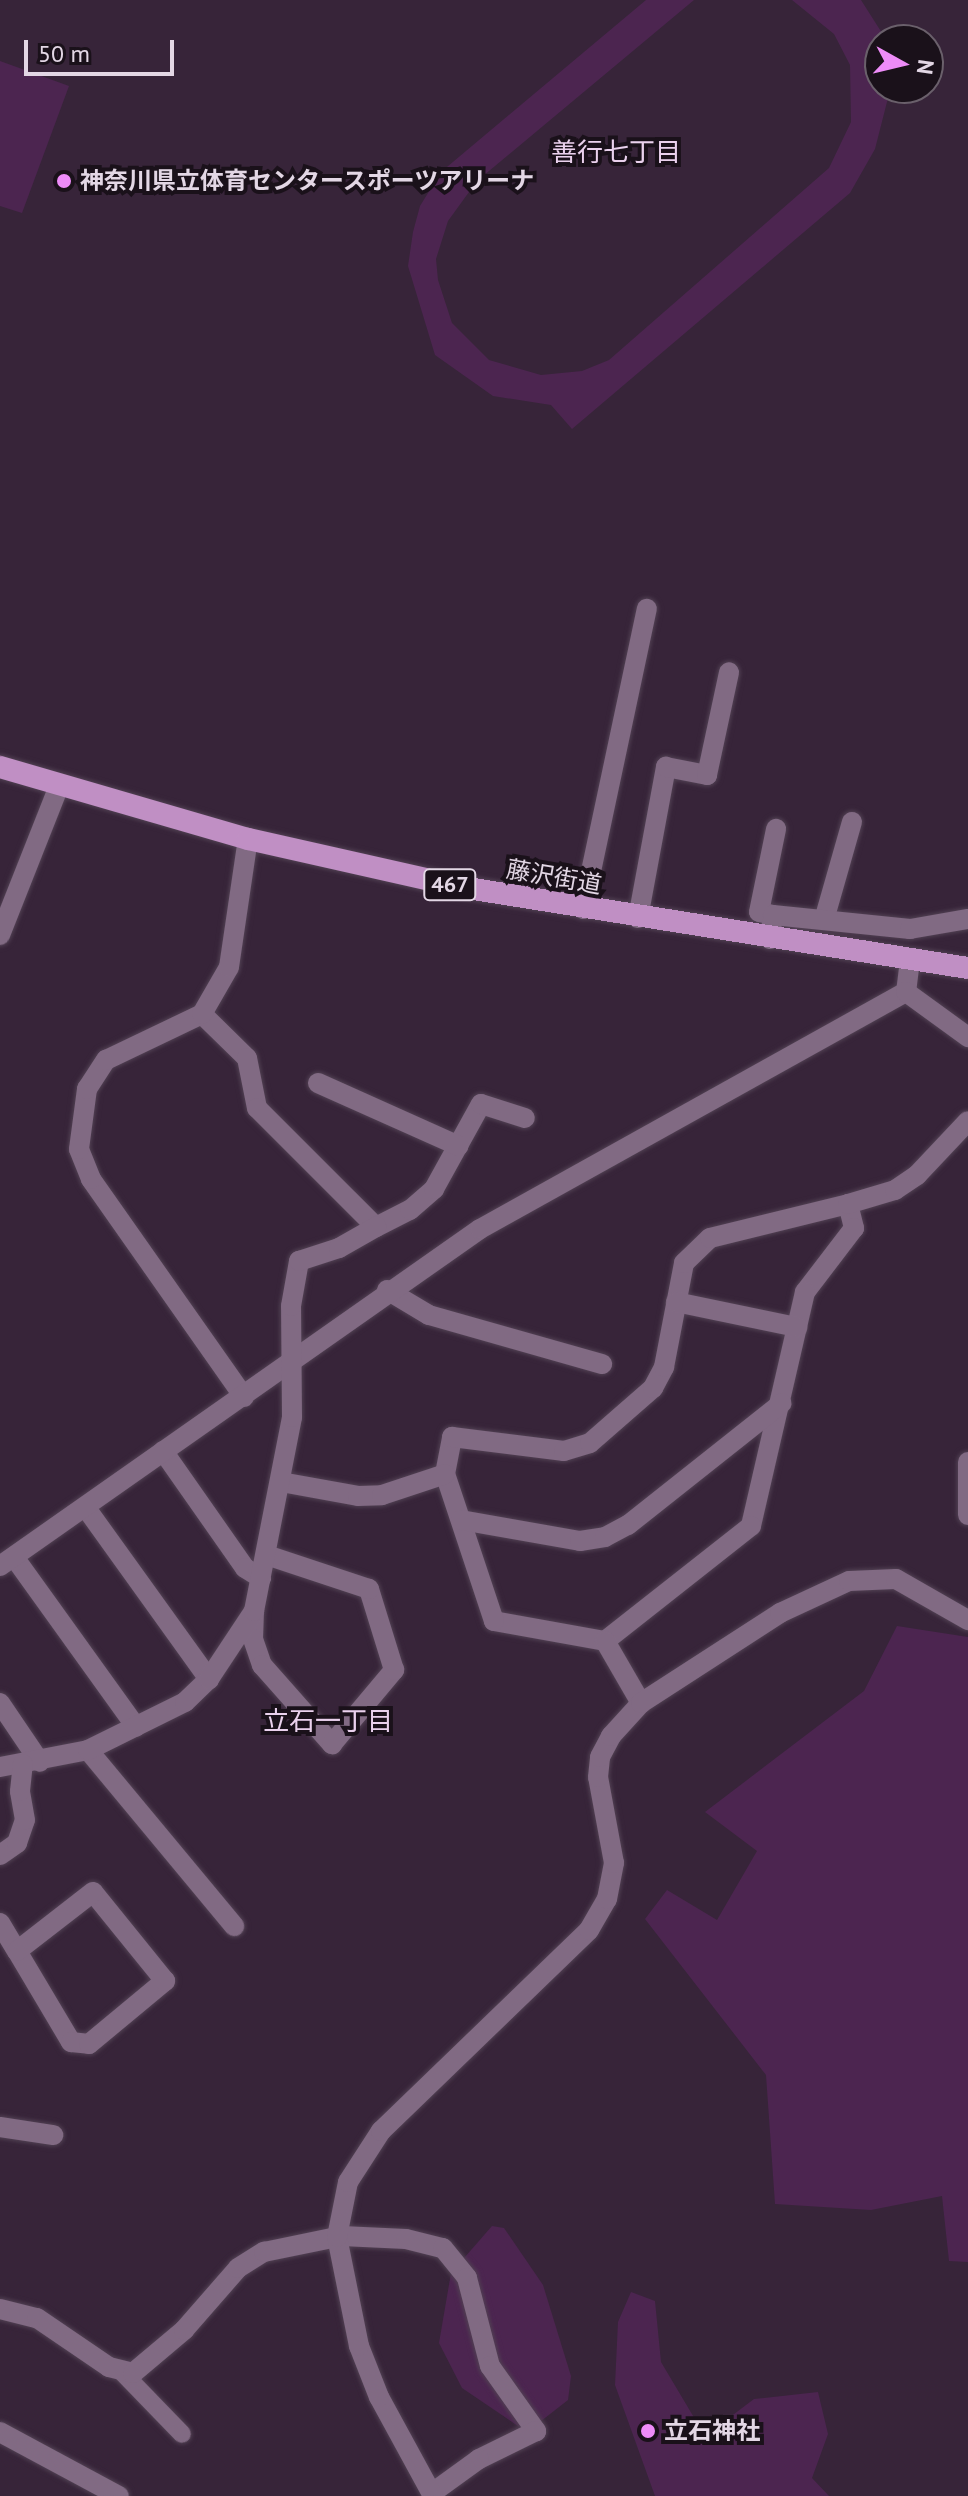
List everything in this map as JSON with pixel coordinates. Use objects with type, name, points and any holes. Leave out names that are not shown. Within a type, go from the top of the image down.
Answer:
[{"type":"highway","name":"藤沢街道","points":[[0,767],[248,839],[583,909],[968,968]]},
{"type":"street","points":[[583,909],[647,609]]},
{"type":"street","points":[[638,918],[666,767],[707,775],[729,672]]},
{"type":"street","points":[[1,931],[59,786]]},
{"type":"street","points":[[824,920],[852,822]]},
{"type":"street","points":[[776,829],[759,912],[910,929],[968,919]]},
{"type":"street","points":[[244,1397],[91,1179],[79,1149],[87,1089],[106,1060],[202,1014],[229,967],[248,839]]},
{"type":"street","points":[[770,939],[773,915]]},
{"type":"street","points":[[906,992],[910,960]]},
{"type":"street","points":[[906,992],[968,1037]]},
{"type":"street","points":[[136,1727],[7,1562],[293,1363],[387,1290],[480,1229],[906,992]]},
{"type":"street","points":[[202,1014],[247,1058],[257,1108],[376,1227]]},
{"type":"street","points":[[318,1083],[459,1146]]},
{"type":"street","points":[[266,1555],[369,1589],[394,1670],[332,1744],[262,1665],[253,1639],[254,1611],[292,1417],[291,1306],[299,1261],[339,1248],[410,1210],[434,1189],[481,1104],[525,1118]]},
{"type":"street","points":[[848,1204],[854,1228],[805,1292],[782,1403],[751,1526],[605,1641],[494,1621],[445,1474],[452,1437],[564,1451],[590,1443],[653,1388],[664,1367],[684,1263],[710,1238],[895,1190],[917,1175],[968,1121]]},
{"type":"street","points":[[387,1290],[429,1315],[602,1364]]},
{"type":"street","points":[[676,1302],[797,1327]]},
{"type":"street","points":[[461,1520],[580,1541],[605,1537],[628,1525],[782,1403]]},
{"type":"street","points":[[163,1451],[245,1568],[261,1578]]},
{"type":"street","points":[[968,1462],[968,1515]]},
{"type":"street","points":[[281,1482],[358,1496],[382,1495],[445,1474]]},
{"type":"street","points":[[86,1508],[209,1679]]},
{"type":"street","points":[[122,2372],[142,2367],[199,2316],[238,2268],[264,2252],[337,2237],[429,2243],[455,2257],[467,2278],[490,2366],[536,2431],[479,2459],[433,2494],[379,2397],[359,2346],[337,2237],[348,2182],[362,2155],[589,1930],[607,1899],[614,1863],[598,1777],[600,1757],[611,1736],[641,1703],[780,1613],[849,1581],[896,1579],[968,1620]]},
{"type":"street","points":[[0,1767],[88,1750],[185,1702],[209,1679],[254,1611]]},
{"type":"street","points":[[605,1641],[641,1703]]},
{"type":"street","points":[[0,1703],[31,1763],[20,1791],[25,1820],[17,1843],[0,1855]]},
{"type":"street","points":[[88,1750],[234,1926]]},
{"type":"street","points":[[0,1923],[71,2042],[89,2044],[165,1981],[93,1892],[17,1951]]},
{"type":"street","points":[[0,2127],[53,2135]]},
{"type":"street","points":[[0,2309],[37,2318],[122,2372],[182,2434]]},
{"type":"street","points":[[0,2432],[119,2496]]},
{"type":"shaded area","points":[[646,0],[694,0],[477,181],[448,221],[436,259],[438,280],[452,323],[489,360],[541,375],[582,371],[609,360],[829,168],[851,122],[850,65],[834,34],[792,0],[861,0],[876,24],[864,24],[864,104],[886,104],[875,149],[850,193],[572,429],[551,405],[493,396],[435,355],[408,266],[420,206],[441,172]]},
{"type":"shaded area","points":[[0,61],[69,86],[22,213],[0,206]]},
{"type":"shaded area","points":[[897,1626],[968,1637],[968,2262],[949,2261],[942,2196],[871,2210],[775,2204],[766,2075],[645,1919],[667,1890],[717,1920],[757,1851],[705,1812],[864,1691]]},
{"type":"shaded area","points":[[492,2226],[504,2228],[543,2285],[571,2376],[568,2400],[527,2432],[462,2388],[439,2343],[451,2273]]},
{"type":"shaded area","points":[[631,2292],[655,2301],[661,2362],[705,2436],[754,2399],[818,2392],[828,2434],[812,2478],[829,2496],[655,2496],[615,2385],[618,2322]]},
{"type":"place","name":"神奈川県立体育センタースポーツアリーナ","points":[[64,181]]},
{"type":"place","name":"立石神社","points":[[648,2431]]},
{"type":"district","name":"善行七丁目","points":[[616,152]]},
{"type":"district","name":"立石一丁目","points":[[328,1721]]}]
